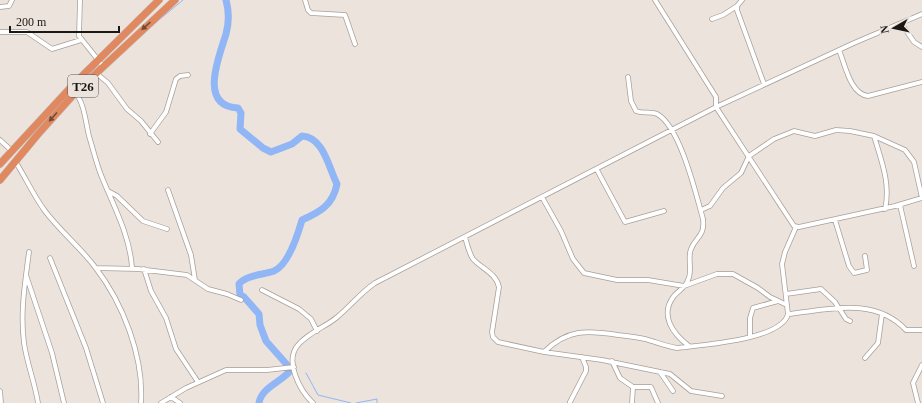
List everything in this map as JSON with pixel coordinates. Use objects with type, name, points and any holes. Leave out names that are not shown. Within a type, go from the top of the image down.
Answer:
[{"type":"highway","name":"T26","points":[[0,164],[98,60],[159,0]]},
{"type":"highway","name":"T26","points":[[0,180],[75,93],[175,0]]},
{"type":"street","points":[[0,7],[9,6],[12,0]]},
{"type":"street","points":[[80,0],[78,32],[81,40],[103,66]]},
{"type":"street","points":[[305,0],[308,10],[311,12],[346,15],[355,44]]},
{"type":"street","points":[[655,0],[716,97],[716,107],[792,224],[796,227]]},
{"type":"street","points":[[712,19],[723,15],[737,6],[742,0]]},
{"type":"street","points":[[737,6],[745,34],[764,84]]},
{"type":"street","points":[[313,403],[302,392],[294,367],[294,358],[297,345],[336,318],[362,292],[375,283],[597,170],[716,107],[839,50],[922,14]]},
{"type":"street","points":[[901,23],[914,42],[922,47]]},
{"type":"street","points":[[0,32],[27,32],[52,49],[81,40]]},
{"type":"street","points":[[839,50],[855,89],[862,96],[868,96],[922,82]]},
{"type":"street","points":[[96,73],[108,83],[127,109],[141,121],[158,142]]},
{"type":"street","points":[[150,134],[166,112],[176,79],[180,76],[188,75]]},
{"type":"street","points":[[628,77],[631,101],[636,111],[657,114],[673,129],[685,160],[701,210],[704,227],[690,250],[690,275],[688,281],[674,296],[669,304],[667,312],[673,330],[689,347]]},
{"type":"street","points":[[75,93],[81,100],[87,128],[124,233],[132,268]]},
{"type":"street","points":[[701,210],[710,206],[723,188],[741,173],[749,156],[774,139],[794,131],[808,136],[820,136],[832,131],[842,130],[874,136],[908,152],[914,162],[922,198],[900,205],[835,220],[796,227]]},
{"type":"street","points":[[874,136],[887,185],[888,198],[885,208]]},
{"type":"street","points":[[0,140],[12,151]]},
{"type":"street","points":[[15,161],[45,211],[96,268],[120,307],[131,334],[141,382],[142,403]]},
{"type":"street","points":[[597,170],[623,221],[627,222],[664,211]]},
{"type":"street","points":[[168,190],[191,254],[195,280]]},
{"type":"street","points":[[108,191],[117,196],[143,221],[166,229]]},
{"type":"street","points":[[542,197],[559,226],[573,259],[584,273],[617,280],[648,280],[684,286],[717,274],[733,274],[787,305]]},
{"type":"street","points":[[900,205],[914,266]]},
{"type":"street","points":[[835,220],[849,266],[854,273],[867,270],[865,256]]},
{"type":"street","points":[[544,352],[560,338],[587,332],[644,339],[666,346],[689,347],[750,337],[776,327],[787,318],[788,314],[783,258],[796,227]]},
{"type":"street","points":[[465,237],[473,258],[494,276],[498,282],[499,287],[493,337],[498,342],[544,352],[612,361],[659,371],[670,374],[691,391],[722,396]]},
{"type":"street","points":[[29,252],[22,308],[24,343],[38,403]]},
{"type":"street","points":[[50,258],[97,378],[103,403]]},
{"type":"street","points":[[96,268],[132,268],[187,275],[208,289],[227,294],[241,300]]},
{"type":"street","points":[[144,269],[151,291],[166,318],[176,349],[198,382]]},
{"type":"street","points":[[25,275],[52,353],[64,403]]},
{"type":"street","points":[[786,294],[821,289],[835,302],[846,319],[850,321]]},
{"type":"street","points":[[262,290],[299,309],[311,319],[317,331]]},
{"type":"street","points":[[750,337],[750,318],[754,308],[778,301]]},
{"type":"street","points":[[788,314],[838,308],[866,309],[891,317],[906,330],[922,330]]},
{"type":"street","points":[[865,358],[878,342],[882,314]]},
{"type":"street","points":[[570,402],[586,371],[582,357]]},
{"type":"street","points":[[612,361],[620,378],[633,387],[651,387],[658,403]]},
{"type":"street","points":[[918,403],[913,383],[922,365]]},
{"type":"street","points":[[161,403],[198,382],[226,370],[267,370],[294,367]]},
{"type":"street","points":[[659,371],[673,391]]},
{"type":"street","points":[[632,403],[633,387]]},
{"type":"street","points":[[0,391],[1,403]]},
{"type":"street","points":[[171,397],[180,403]]},
{"type":"waterway","points":[[154,24],[183,0]]},
{"type":"waterway","points":[[226,0],[228,26],[219,55],[214,79],[218,99],[226,105],[238,108],[241,113],[240,129],[263,148],[271,152],[292,144],[302,136],[316,142],[325,155],[337,184],[329,203],[320,211],[302,220],[292,248],[279,268],[274,271],[246,279],[239,284],[240,295],[244,297],[259,314],[260,325],[266,341],[289,367],[290,371],[263,393],[259,403]]},
{"type":"waterway","points":[[306,373],[318,395],[351,403]]},
{"type":"waterway","points":[[356,403],[377,399],[377,403]]}]
